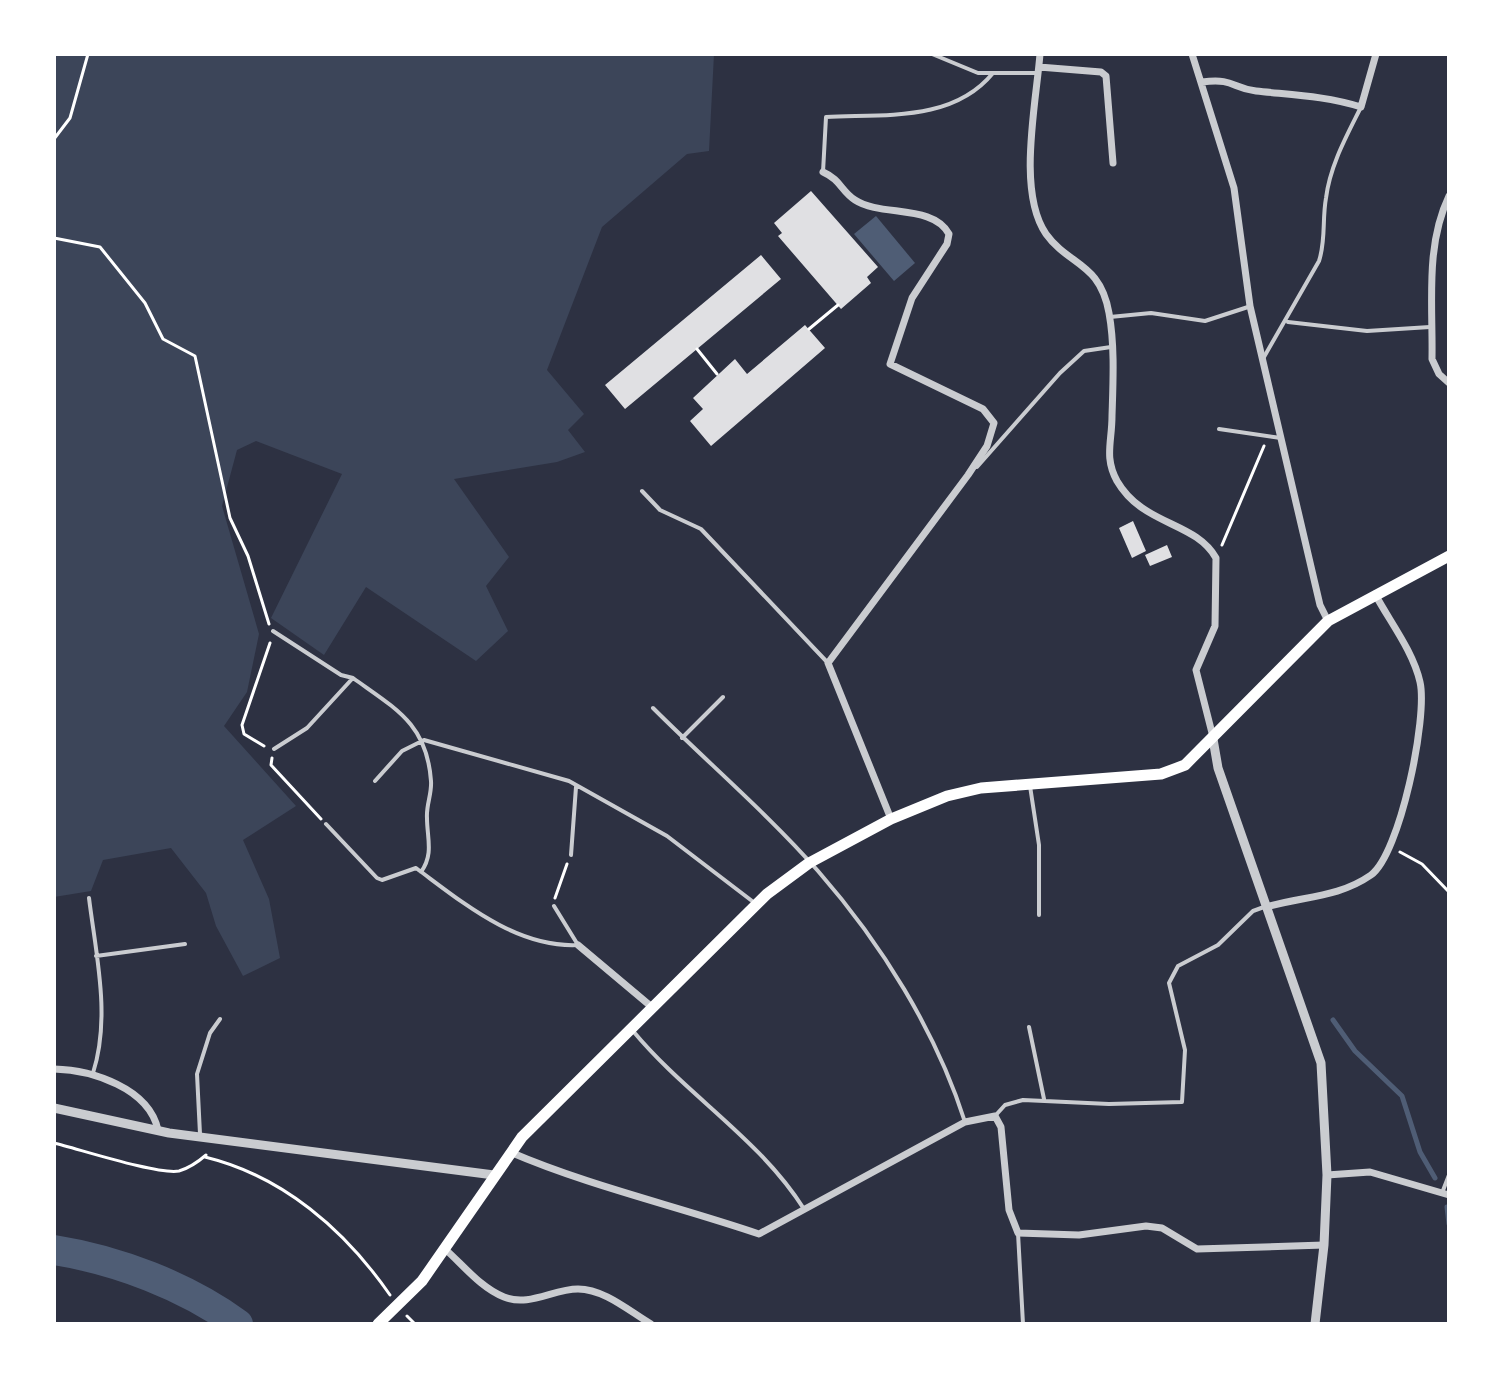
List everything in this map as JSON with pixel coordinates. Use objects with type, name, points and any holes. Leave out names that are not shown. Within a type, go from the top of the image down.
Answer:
[{"type":"main road","points":[[378,1324],[398,1306],[445,1249],[510,1152],[541,1116],[756,904],[809,863],[891,819],[971,789],[1161,774],[1185,765],[1328,621],[1449,556]]},
{"type":"street","points":[[1040,54],[1029,166],[1036,211],[1051,240],[1096,277],[1110,317],[1112,422],[1108,459],[1116,479],[1140,509],[1196,537],[1214,554],[1218,574],[1215,626],[1196,670],[1218,768],[1321,1063],[1327,1175],[1324,1245],[1315,1324]]},
{"type":"street","points":[[1192,54],[1234,188],[1250,306],[1320,605],[1328,621]]},
{"type":"street","points":[[1202,82],[1223,79],[1254,91],[1308,94],[1361,107],[1376,54]]},
{"type":"street","points":[[1039,70],[1101,72],[1106,76],[1113,163]]},
{"type":"street","points":[[823,172],[837,178],[856,201],[937,222],[949,234],[912,298],[890,364],[983,409],[992,417],[995,430],[968,475],[828,663],[891,819]]},
{"type":"street","points":[[1449,196],[1433,263],[1432,359],[1439,374],[1449,383]]},
{"type":"street","points":[[1266,907],[1337,894],[1378,869],[1391,846],[1421,722],[1421,685],[1411,658],[1375,594]]},
{"type":"street","points":[[578,945],[653,1008]]},
{"type":"street","points":[[54,1069],[93,1073],[143,1104],[156,1119],[158,1130]]},
{"type":"street","points":[[54,1108],[200,1137],[494,1175]]},
{"type":"street","points":[[510,1152],[579,1179],[666,1202],[759,1234],[965,1122],[995,1116],[1001,1127],[1009,1210],[1018,1233],[1079,1235],[1146,1226],[1162,1228],[1197,1249],[1324,1245]]},
{"type":"street","points":[[1327,1175],[1370,1172],[1446,1194]]},
{"type":"street","points":[[445,1249],[478,1279],[504,1297],[527,1300],[568,1290],[589,1290],[651,1324]]},
{"type":"lane","points":[[932,54],[978,73],[1039,70]]},
{"type":"lane","points":[[823,172],[826,117],[942,108],[976,93],[993,73]]},
{"type":"lane","points":[[1262,358],[1271,350],[1287,322],[1324,247],[1326,198],[1336,159],[1361,107]]},
{"type":"lane","points":[[1110,317],[1151,313],[1205,321],[1250,306]]},
{"type":"lane","points":[[1287,322],[1367,331],[1433,327]]},
{"type":"lane","points":[[968,475],[988,457],[1013,424],[1077,357],[1091,349],[1111,347]]},
{"type":"lane","points":[[1219,429],[1281,438]]},
{"type":"lane","points":[[642,491],[660,510],[701,529],[828,663]]},
{"type":"lane","points":[[273,631],[341,675],[353,678],[416,727],[424,740],[431,783],[427,814],[430,838],[428,863],[421,872]]},
{"type":"lane","points":[[274,749],[307,728],[353,678]]},
{"type":"lane","points":[[682,738],[723,697]]},
{"type":"lane","points":[[653,708],[809,863],[843,903],[908,996],[942,1059],[965,1122]]},
{"type":"lane","points":[[375,781],[402,751],[424,740],[569,781],[667,836],[756,904]]},
{"type":"lane","points":[[1030,786],[1039,845],[1039,915]]},
{"type":"lane","points":[[571,855],[576,787]]},
{"type":"lane","points":[[326,824],[377,878],[382,880],[411,868],[421,872],[464,905],[498,923],[538,941],[578,945]]},
{"type":"lane","points":[[89,898],[101,1005],[101,1047],[93,1073]]},
{"type":"lane","points":[[554,906],[578,945]]},
{"type":"lane","points":[[995,1116],[1005,1105],[1044,1099],[1109,1104],[1182,1102],[1186,1058],[1169,983],[1178,966],[1218,945],[1253,911],[1266,907]]},
{"type":"lane","points":[[96,957],[185,944]]},
{"type":"lane","points":[[200,1137],[197,1074],[210,1033],[220,1019]]},
{"type":"lane","points":[[1029,1027],[1044,1099]]},
{"type":"lane","points":[[632,1029],[786,1180],[804,1210]]},
{"type":"lane","points":[[1446,1194],[1449,1175]]},
{"type":"lane","points":[[1018,1233],[1017,1273],[1023,1324]]},
{"type":"path","points":[[54,139],[70,118],[88,54]]},
{"type":"path","points":[[54,238],[100,247],[145,303],[163,339],[195,356],[230,518],[248,556],[265,618],[273,631],[242,725],[244,734],[256,744],[274,749]]},
{"type":"path","points":[[809,329],[838,305]]},
{"type":"path","points":[[697,349],[717,374]]},
{"type":"path","points":[[1214,554],[1254,474],[1266,438]]},
{"type":"path","points":[[271,765],[326,824]]},
{"type":"path","points":[[1391,846],[1422,864],[1449,892]]},
{"type":"path","points":[[554,906],[571,855]]},
{"type":"path","points":[[54,1143],[150,1169],[176,1171],[205,1157],[238,1165],[310,1208],[356,1250],[415,1324]]},
{"type":"shaded area","points":[[54,54],[714,54],[709,151],[687,154],[602,227],[547,370],[584,414],[568,430],[585,452],[557,462],[454,479],[509,557],[486,586],[508,631],[476,661],[366,587],[324,655],[271,618],[342,474],[256,441],[237,450],[222,506],[259,634],[247,692],[224,726],[296,806],[243,840],[269,899],[280,958],[243,976],[216,926],[206,893],[171,848],[103,860],[91,891],[54,897]]},
{"type":"shaded area","points":[[876,216],[915,263],[894,281],[854,234]]},
{"type":"building","points":[[811,191],[878,267],[867,277],[871,283],[841,309],[778,236],[782,233],[774,223]]},
{"type":"building","points":[[761,255],[781,279],[625,409],[605,385]]},
{"type":"building","points":[[805,325],[825,348],[711,446],[690,421],[703,409],[693,398],[735,359],[747,374]]},
{"type":"building","points":[[1133,521],[1146,551],[1132,558],[1119,528]]},
{"type":"building","points":[[1167,545],[1172,557],[1150,566],[1145,555]]},
{"type":"waterway","points":[[1333,1020],[1355,1051],[1402,1096],[1420,1152],[1435,1178]]},
{"type":"waterway","points":[[1447,1207],[1449,1224]]},
{"type":"waterway","points":[[54,1250],[102,1260],[150,1276],[196,1298],[238,1324]]}]
